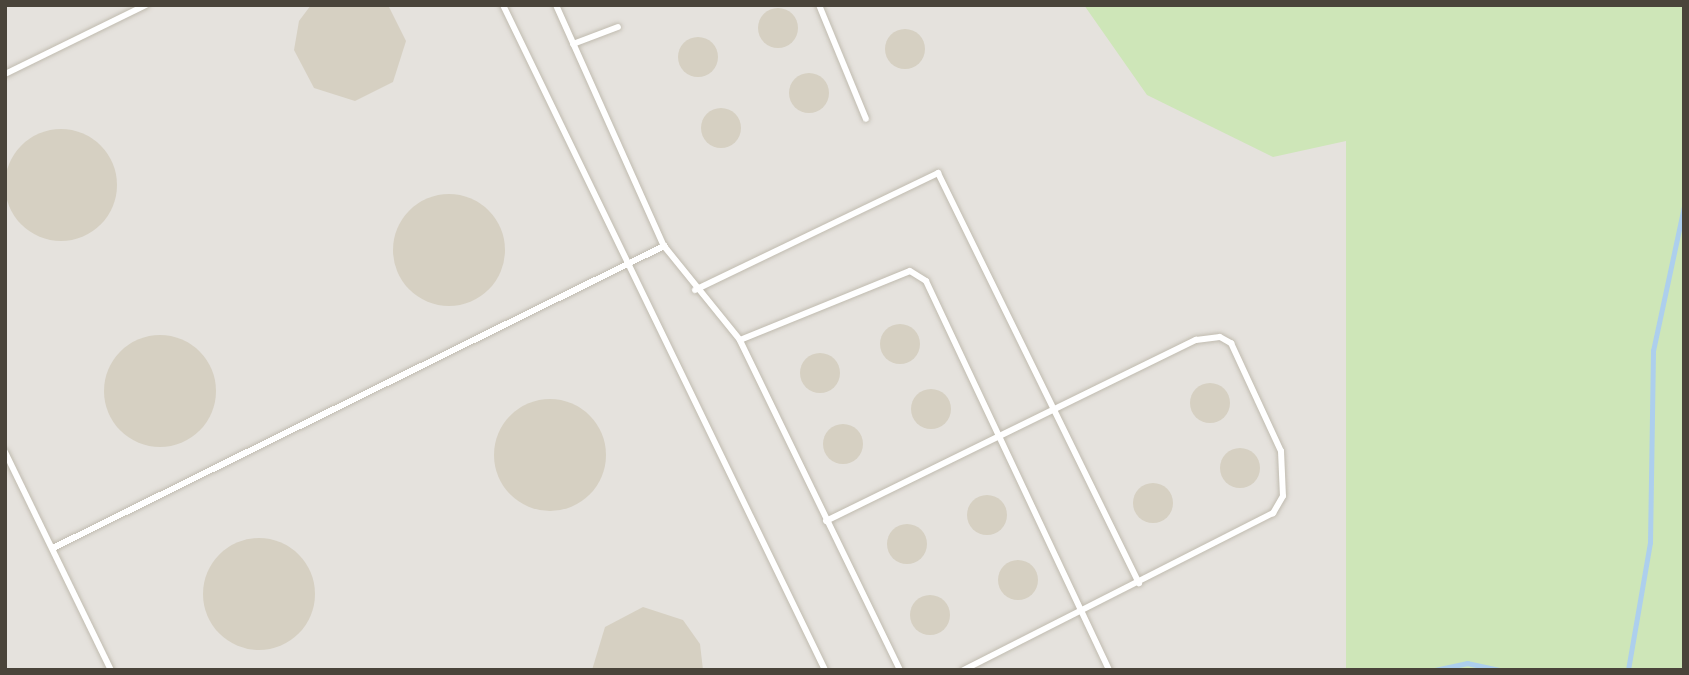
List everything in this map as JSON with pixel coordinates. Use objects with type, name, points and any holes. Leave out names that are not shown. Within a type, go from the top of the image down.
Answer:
[{"type":"lane","points":[[5,74],[146,5]]},
{"type":"lane","points":[[503,5],[825,670]]},
{"type":"lane","points":[[556,5],[664,246],[695,290],[740,340],[900,670]]},
{"type":"lane","points":[[820,5],[866,119]]},
{"type":"lane","points":[[573,44],[618,27]]},
{"type":"lane","points":[[695,290],[938,173],[1052,411],[1139,583]]},
{"type":"lane","points":[[53,548],[631,268],[664,246]]},
{"type":"lane","points":[[740,340],[898,271],[920,274],[1109,670]]},
{"type":"lane","points":[[826,521],[1040,419],[1196,340],[1220,337],[1239,358],[1281,451],[1283,496],[1260,523],[964,670]]},
{"type":"lane","points":[[5,452],[111,670]]},
{"type":"shaded area","points":[[5,5],[1427,5],[1346,141],[1346,670],[5,670]]},
{"type":"green space","points":[[1084,5],[1684,5],[1684,670],[1346,670],[1346,141],[1273,157],[1147,95]]},
{"type":"building","points":[[311,5],[388,5],[406,41],[393,82],[355,101],[314,88],[294,50],[299,21]]},
{"type":"building","points":[[778,8],[786,9],[792,14],[797,20],[797,36],[792,42],[786,47],[778,48],[770,47],[764,42],[759,36],[758,28],[759,20],[764,14],[770,9]]},
{"type":"building","points":[[905,29],[913,30],[919,35],[924,41],[924,57],[919,63],[913,68],[905,69],[897,68],[891,63],[886,57],[885,49],[886,41],[891,35],[897,30]]},
{"type":"building","points":[[698,37],[706,38],[712,43],[717,49],[717,65],[712,71],[706,76],[698,77],[690,76],[684,71],[679,65],[678,57],[679,49],[684,43],[690,38]]},
{"type":"building","points":[[809,73],[817,74],[823,79],[828,85],[828,101],[823,107],[817,112],[809,113],[801,112],[795,107],[790,101],[789,93],[790,85],[795,79],[801,74]]},
{"type":"building","points":[[721,108],[729,109],[735,114],[740,120],[740,136],[735,142],[729,147],[721,148],[713,147],[707,142],[702,136],[701,128],[702,120],[707,114],[713,109]]},
{"type":"building","points":[[61,129],[82,134],[100,146],[112,164],[117,185],[112,206],[100,224],[82,236],[61,241],[40,236],[22,224],[10,206],[5,185],[10,164],[22,146],[40,134]]},
{"type":"building","points":[[449,194],[470,199],[488,211],[500,229],[505,250],[500,271],[488,289],[470,301],[449,306],[428,301],[410,289],[398,271],[393,250],[398,229],[410,211],[428,199]]},
{"type":"building","points":[[900,324],[908,325],[914,330],[919,336],[919,352],[914,358],[908,363],[900,364],[892,363],[886,358],[881,352],[880,344],[881,336],[886,330],[892,325]]},
{"type":"building","points":[[160,335],[181,340],[199,352],[211,370],[216,391],[211,412],[199,430],[181,442],[160,447],[139,442],[121,430],[109,412],[104,391],[109,370],[121,352],[139,340]]},
{"type":"building","points":[[820,353],[828,354],[834,359],[839,365],[839,381],[834,387],[828,392],[820,393],[812,392],[806,387],[801,381],[800,373],[801,365],[806,359],[812,354]]},
{"type":"building","points":[[1210,383],[1218,384],[1224,389],[1229,395],[1229,411],[1224,417],[1218,422],[1210,423],[1202,422],[1196,417],[1191,411],[1190,403],[1191,395],[1196,389],[1202,384]]},
{"type":"building","points":[[931,389],[939,390],[945,395],[950,401],[950,417],[945,423],[939,428],[931,429],[923,428],[917,423],[912,417],[911,409],[912,401],[917,395],[923,390]]},
{"type":"building","points":[[550,399],[571,404],[589,416],[601,434],[606,455],[601,476],[589,494],[571,506],[550,511],[529,506],[511,494],[499,476],[494,455],[499,434],[511,416],[529,404]]},
{"type":"building","points":[[843,424],[851,425],[857,430],[862,436],[862,452],[857,458],[851,463],[843,464],[835,463],[829,458],[824,452],[823,444],[824,436],[829,430],[835,425]]},
{"type":"building","points":[[1240,448],[1248,449],[1254,454],[1259,460],[1259,476],[1254,482],[1248,487],[1240,488],[1232,487],[1226,482],[1221,476],[1220,468],[1221,460],[1226,454],[1232,449]]},
{"type":"building","points":[[1153,483],[1161,484],[1167,489],[1172,495],[1172,511],[1167,517],[1161,522],[1153,523],[1145,522],[1139,517],[1134,511],[1133,503],[1134,495],[1139,489],[1145,484]]},
{"type":"building","points":[[987,495],[995,496],[1001,501],[1006,507],[1006,523],[1001,529],[995,534],[987,535],[979,534],[973,529],[968,523],[967,515],[968,507],[973,501],[979,496]]},
{"type":"building","points":[[907,524],[915,525],[921,530],[926,536],[926,552],[921,558],[915,563],[907,564],[899,563],[893,558],[888,552],[887,544],[888,536],[893,530],[899,525]]},
{"type":"building","points":[[259,538],[280,543],[298,555],[310,573],[315,594],[310,615],[298,633],[280,645],[259,650],[238,645],[220,633],[208,615],[203,594],[208,573],[220,555],[238,543]]},
{"type":"building","points":[[1018,560],[1026,561],[1032,566],[1037,572],[1037,588],[1032,594],[1026,599],[1018,600],[1010,599],[1004,594],[999,588],[998,580],[999,572],[1004,566],[1010,561]]},
{"type":"building","points":[[930,595],[938,596],[944,601],[949,607],[949,623],[944,629],[938,634],[930,635],[922,634],[916,629],[911,623],[910,615],[911,607],[916,601],[922,596]]},
{"type":"building","points":[[643,607],[683,620],[700,644],[703,670],[592,670],[605,627]]},
{"type":"waterway","points":[[1628,670],[1650,543],[1653,351],[1684,207]]},
{"type":"waterway","points":[[1435,670],[1467,663],[1500,670]]}]
